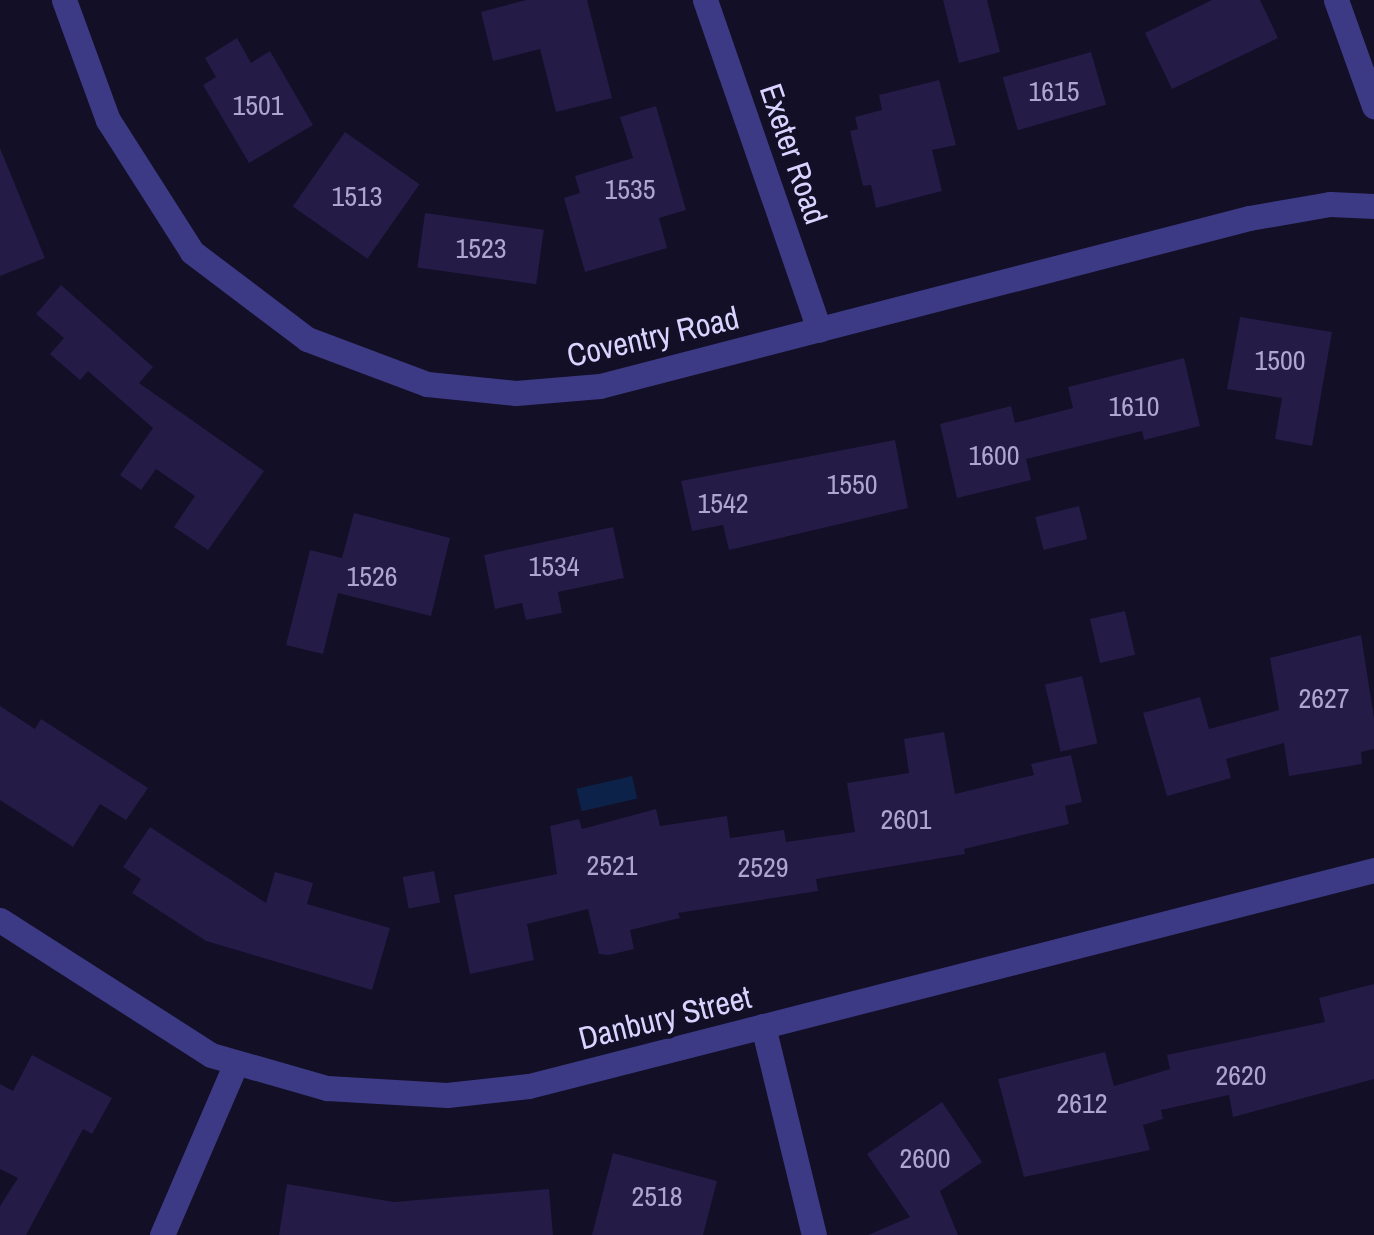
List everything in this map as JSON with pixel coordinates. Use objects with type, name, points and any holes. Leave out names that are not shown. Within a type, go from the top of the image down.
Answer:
[{"type":"street","name":"Coventry Road","points":[[64,0],[108,120],[164,216],[224,283],[338,354],[427,384],[556,392],[819,330],[1249,218],[1330,204],[1374,206]]},
{"type":"street","name":"Exeter Road","points":[[705,0],[819,330]]},
{"type":"street","points":[[1336,0],[1374,106]]},
{"type":"street","name":"Danbury Street","points":[[0,920],[164,1029],[236,1063],[328,1088],[447,1095],[528,1086],[1374,870]]},
{"type":"street","points":[[763,1026],[814,1235]]},
{"type":"street","points":[[162,1235],[236,1063]]},
{"type":"water","points":[[632,776],[637,798],[582,811],[576,789]]},
{"type":"building","points":[[526,0],[587,0],[612,98],[556,112],[540,49],[493,61],[481,12]]},
{"type":"building","points":[[943,0],[987,0],[1000,52],[959,63]]},
{"type":"building","points":[[1212,0],[1260,0],[1278,38],[1172,89],[1145,33]]},
{"type":"building","points":[[237,38],[251,63],[270,51],[313,125],[249,163],[203,85],[216,77],[205,58]]},
{"type":"building","points":[[1091,52],[1106,105],[1018,130],[1003,77]]},
{"type":"building","points":[[939,80],[956,145],[932,150],[942,191],[876,208],[871,185],[863,186],[850,131],[858,129],[855,117],[882,110],[879,95]]},
{"type":"building","points":[[656,106],[686,210],[659,218],[667,248],[585,272],[564,198],[580,193],[575,176],[633,158],[620,117]]},
{"type":"building","points":[[345,132],[420,184],[367,259],[293,207]]},
{"type":"building","points":[[0,148],[45,258],[0,276]]},
{"type":"building","points":[[425,213],[544,230],[536,284],[417,267]]},
{"type":"building","points":[[61,285],[153,367],[139,383],[264,471],[208,550],[174,527],[195,496],[156,469],[141,490],[120,475],[153,428],[88,371],[80,380],[50,354],[64,338],[36,314]]},
{"type":"building","points":[[1240,317],[1332,332],[1312,446],[1275,439],[1282,398],[1227,389]]},
{"type":"building","points":[[1184,358],[1200,426],[1144,440],[1142,431],[1026,459],[1031,480],[957,498],[940,424],[1011,406],[1015,423],[1073,408],[1068,387]]},
{"type":"building","points":[[895,440],[908,508],[729,550],[723,525],[692,531],[681,481]]},
{"type":"building","points":[[1079,506],[1087,539],[1044,550],[1035,517]]},
{"type":"building","points":[[354,513],[450,538],[431,616],[338,593],[323,654],[286,645],[310,550],[342,558]]},
{"type":"building","points":[[613,527],[624,578],[558,592],[562,613],[526,620],[522,603],[495,609],[484,555]]},
{"type":"building","points":[[1125,611],[1135,655],[1100,663],[1090,619]]},
{"type":"building","points":[[1361,635],[1374,718],[1374,749],[1361,752],[1362,764],[1289,776],[1284,743],[1226,759],[1231,778],[1167,796],[1143,713],[1200,697],[1209,729],[1279,710],[1270,658]]},
{"type":"building","points":[[1082,676],[1098,743],[1060,752],[1045,685]]},
{"type":"building","points":[[0,706],[35,729],[41,719],[148,788],[126,820],[100,804],[73,847],[0,800]]},
{"type":"building","points":[[944,732],[955,794],[1034,775],[1031,764],[1071,755],[1082,802],[1065,806],[1069,824],[964,849],[965,854],[816,879],[818,891],[678,913],[680,918],[630,930],[634,949],[609,955],[599,954],[588,909],[527,924],[534,960],[470,974],[454,895],[557,874],[550,826],[579,819],[582,829],[656,809],[660,826],[727,816],[730,838],[784,830],[786,842],[855,832],[847,783],[909,773],[904,739]]},
{"type":"building","points":[[150,827],[266,903],[275,872],[313,883],[307,904],[390,928],[372,990],[206,941],[132,893],[141,879],[123,867]]},
{"type":"building","points":[[434,871],[440,902],[409,909],[403,877]]},
{"type":"building","points":[[1374,984],[1374,1079],[1233,1117],[1229,1095],[1161,1110],[1163,1119],[1143,1125],[1150,1150],[1024,1177],[998,1079],[1105,1052],[1114,1086],[1170,1069],[1167,1055],[1325,1022],[1319,998]]},
{"type":"building","points":[[32,1055],[112,1098],[92,1134],[83,1129],[26,1235],[0,1235],[0,1206],[18,1178],[0,1169],[0,1084],[13,1091]]},
{"type":"building","points":[[942,1102],[982,1162],[940,1191],[958,1235],[868,1235],[910,1217],[867,1154]]},
{"type":"building","points":[[613,1153],[717,1181],[703,1235],[592,1235]]},
{"type":"building","points":[[287,1184],[394,1202],[549,1189],[553,1235],[279,1235]]}]
